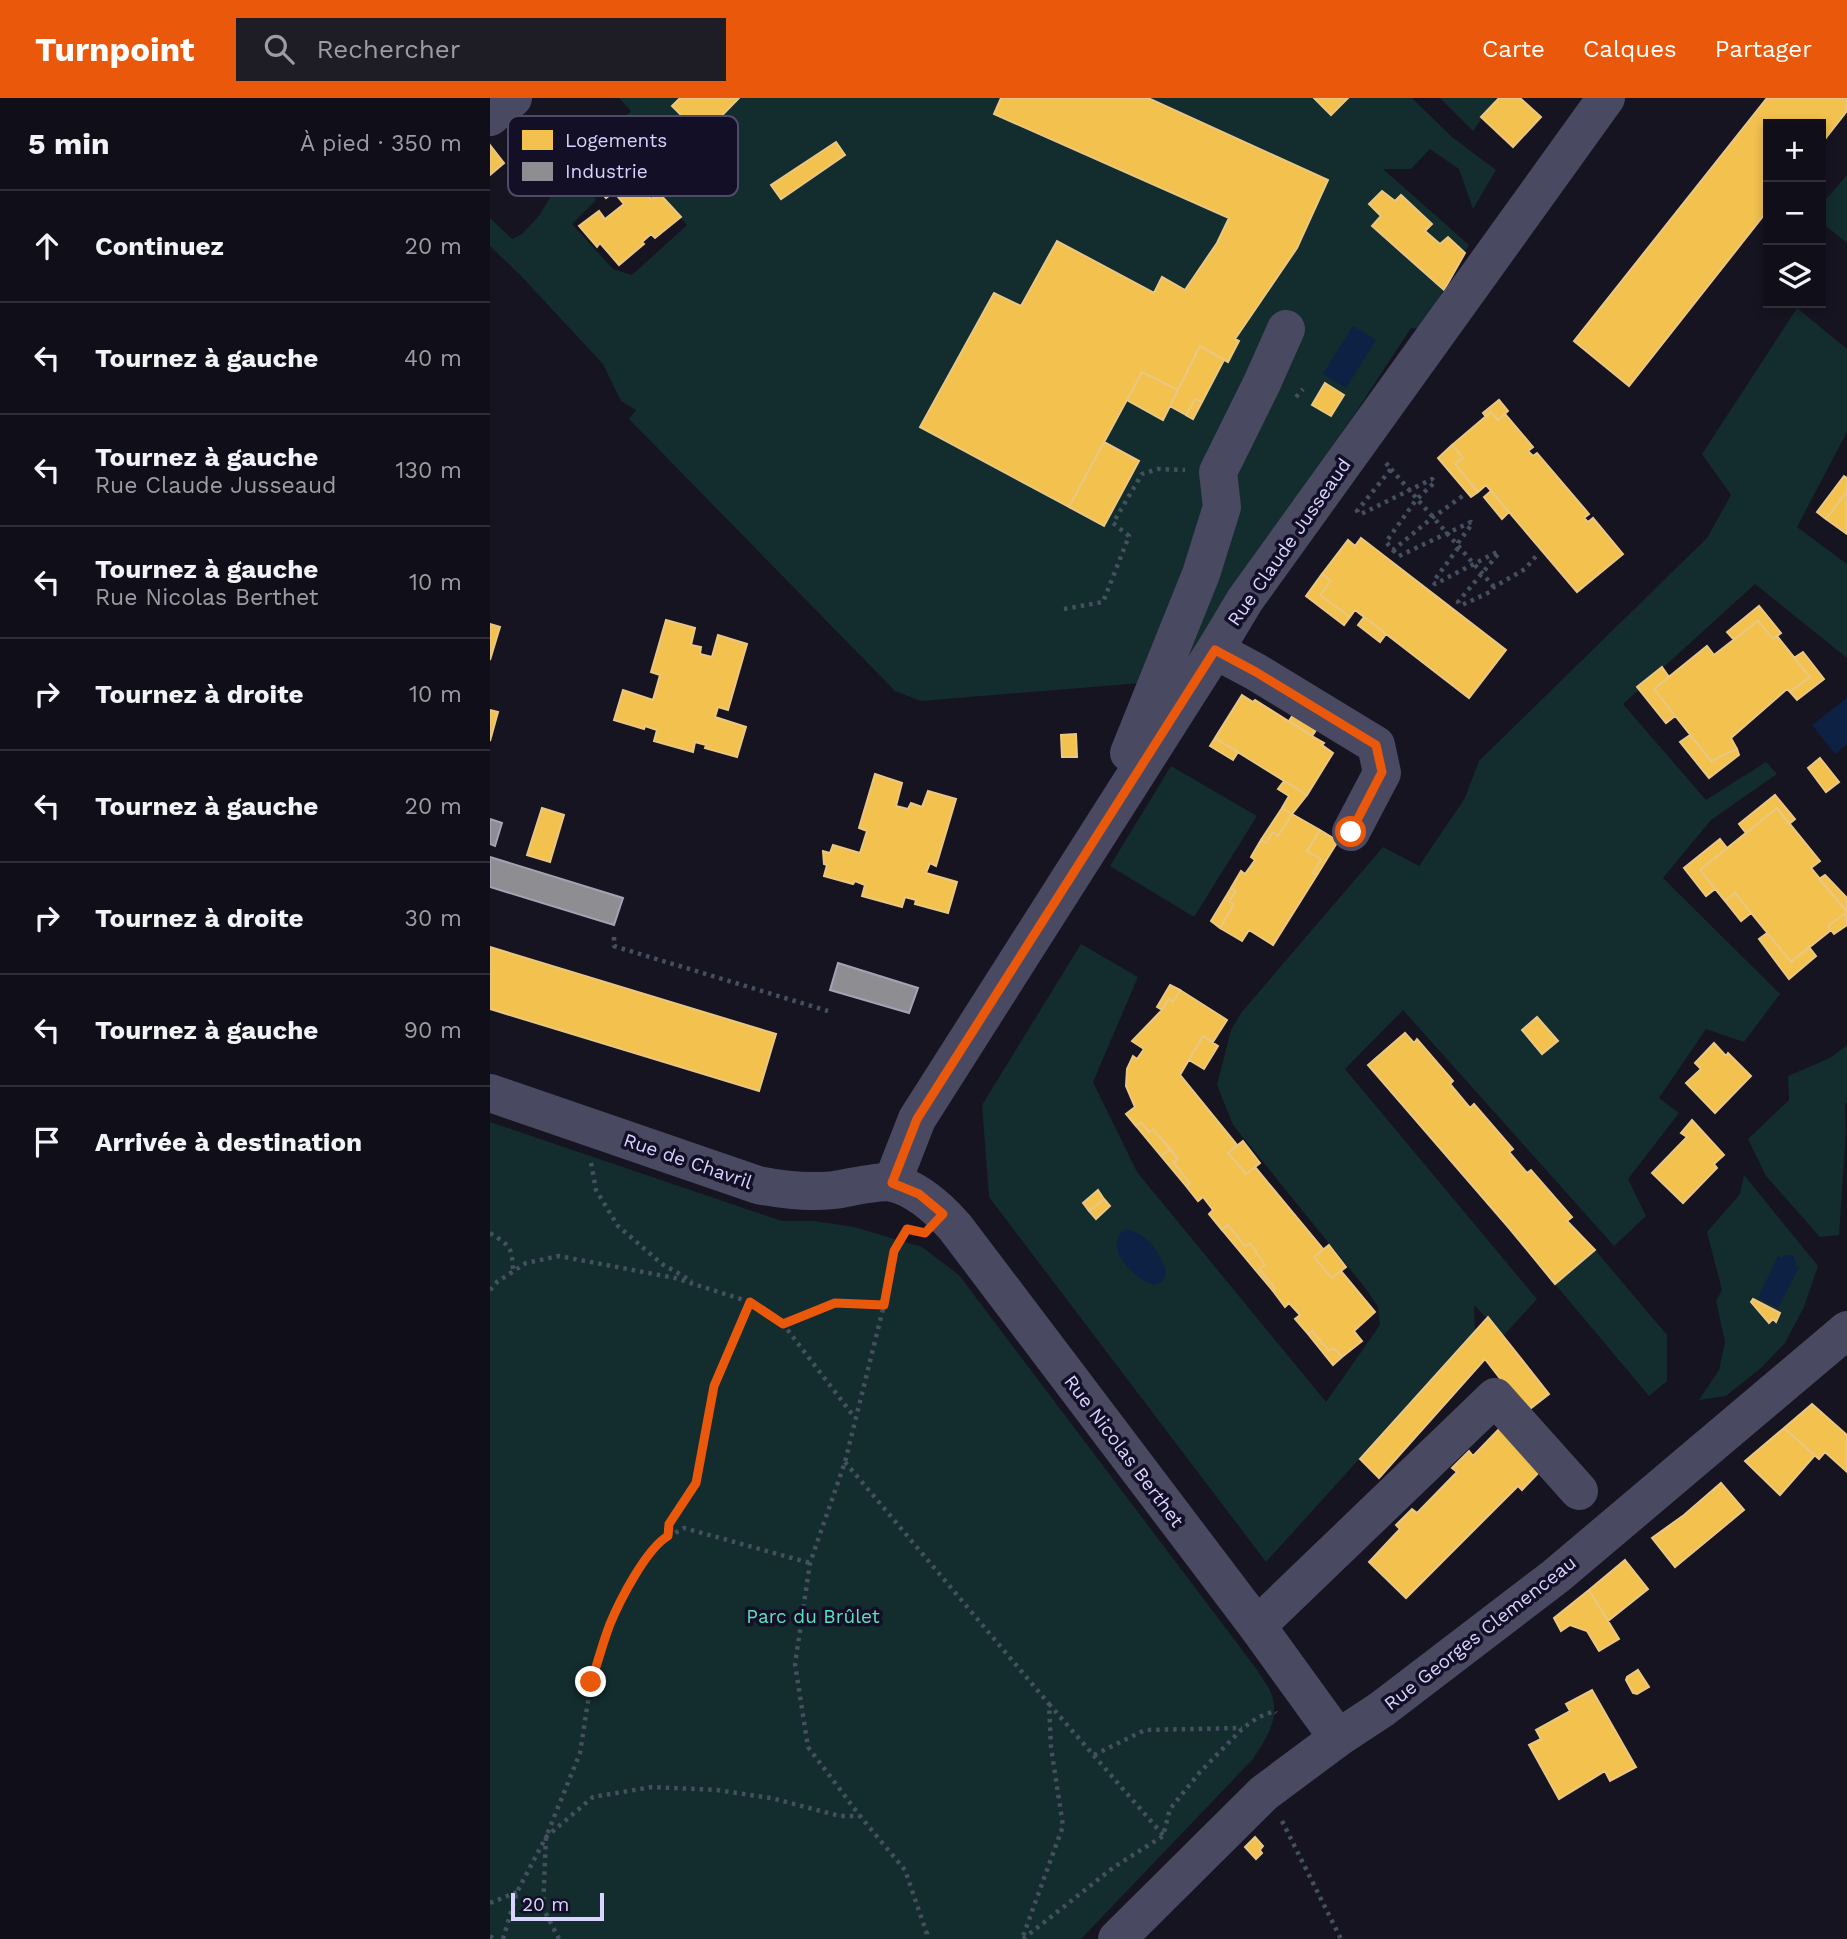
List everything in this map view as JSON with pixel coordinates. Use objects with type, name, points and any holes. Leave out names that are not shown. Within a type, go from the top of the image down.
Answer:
[{"type":"street","points":[[490,117],[513,98]]},
{"type":"street","name":"Rue Claude Jusseaud","points":[[892,1183],[917,1119],[1245,600],[1606,98]]},
{"type":"street","points":[[1128,789],[1124,766],[1201,574],[1222,507],[1218,472],[1286,329]]},
{"type":"street","points":[[1215,650],[1376,745],[1382,772],[1351,832]]},
{"type":"street","name":"Rue de Chavril","points":[[490,1093],[758,1185],[782,1190],[813,1191],[892,1183]]},
{"type":"street","name":"Rue Nicolas Berthet","points":[[892,1183],[919,1194],[943,1214],[977,1256],[1257,1626],[1338,1738]]},
{"type":"street","name":"Rue Georges Clemenceau","points":[[1117,1939],[1265,1793],[1338,1738],[1382,1709],[1556,1576],[1847,1330]]},
{"type":"street","points":[[1257,1626],[1495,1397],[1579,1491]]},
{"type":"path","points":[[1364,434],[1416,500],[1494,587]]},
{"type":"path","points":[[1064,609],[1103,603],[1129,536],[1112,523],[1142,474],[1158,469],[1218,472]]},
{"type":"path","points":[[1391,469],[1357,511],[1361,514],[1432,478],[1435,482],[1416,500],[1386,542],[1399,556],[1471,522],[1458,542],[1458,548],[1433,582],[1435,584],[1499,553],[1458,602],[1462,605],[1490,592],[1525,569],[1536,555]]},
{"type":"path","points":[[1393,550],[1464,495]]},
{"type":"path","points":[[614,937],[614,946],[828,1011]]},
{"type":"path","points":[[596,1129],[590,1152],[596,1190],[618,1226],[662,1264],[699,1285]]},
{"type":"path","points":[[926,1939],[927,1934],[905,1870],[808,1747],[795,1664],[810,1563],[845,1462],[884,1305],[894,1251],[907,1229],[925,1233],[943,1214]]},
{"type":"path","points":[[490,1233],[506,1244],[512,1253],[513,1271]]},
{"type":"path","points":[[490,1290],[497,1282],[526,1263],[559,1256],[675,1278],[750,1302],[783,1324],[855,1419]]},
{"type":"path","points":[[668,1536],[669,1524],[696,1483],[714,1386],[750,1302]]},
{"type":"path","points":[[783,1324],[835,1303],[884,1305]]},
{"type":"path","points":[[845,1462],[1163,1836]]},
{"type":"path","points":[[503,1939],[517,1892],[546,1837],[580,1753],[591,1682],[610,1623],[647,1557],[661,1541],[684,1528],[810,1563]]},
{"type":"path","points":[[1023,1939],[1063,1826],[1051,1747],[1049,1704]]},
{"type":"path","points":[[1023,1939],[1114,1867],[1163,1836],[1170,1808],[1199,1772],[1242,1728],[1274,1711],[1280,1715]]},
{"type":"path","points":[[1094,1755],[1145,1730],[1242,1728]]},
{"type":"path","points":[[559,1939],[543,1908],[546,1837],[593,1797],[652,1787],[717,1790],[771,1798],[840,1816],[860,1816]]},
{"type":"path","points":[[1279,1815],[1340,1939]]},
{"type":"path","points":[[490,1903],[517,1892]]},
{"type":"path","points":[[490,1936],[494,1939]]},
{"type":"green space","points":[[619,98],[1314,98],[1331,115],[1348,98],[1412,98],[1452,137],[1496,170],[1473,209],[1459,169],[1430,149],[1411,169],[1383,169],[1469,245],[1421,329],[1411,328],[1242,576],[1174,693],[1141,683],[921,701],[895,691],[629,419],[636,410],[621,401],[603,364],[490,246],[490,218],[512,239],[522,234],[539,216],[551,196],[593,196],[596,200],[572,224],[613,269],[632,275],[687,225],[660,196],[738,196],[738,116],[626,116],[631,111]]},
{"type":"green space","points":[[1440,98],[1496,98],[1473,131]]},
{"type":"green space","points":[[1847,175],[1847,243],[1826,226],[1826,199]]},
{"type":"green space","points":[[1797,308],[1847,349],[1847,432],[1797,527],[1847,564],[1847,658],[1755,584],[1623,704],[1706,800],[1766,762],[1777,774],[1711,820],[1663,878],[1780,994],[1744,1042],[1706,1029],[1659,1098],[1679,1113],[1628,1179],[1646,1216],[1614,1246],[1403,1010],[1345,1069],[1537,1299],[1503,1336],[1474,1305],[1475,1331],[1266,1562],[989,1197],[982,1105],[1081,944],[1138,977],[1093,1082],[1137,1172],[1326,1402],[1380,1325],[1378,1307],[1233,1125],[1217,1085],[1231,1030],[1241,1013],[1383,847],[1419,866],[1465,798],[1479,761],[1707,538],[1731,495],[1702,454]]},
{"type":"green space","points":[[1171,766],[1257,816],[1194,917],[1110,866]]},
{"type":"green space","points":[[1847,1045],[1846,1131],[1839,1235],[1820,1237],[1766,1176],[1748,1139],[1789,1100],[1788,1076],[1830,1058]]},
{"type":"green space","name":"Parc du Brûlet","points":[[490,1122],[782,1221],[814,1221],[854,1227],[922,1247],[959,1275],[1258,1671],[1271,1693],[1274,1713],[1270,1729],[1253,1759],[1081,1939],[490,1939]]},
{"type":"green space","points":[[1744,1175],[1818,1266],[1804,1307],[1785,1343],[1762,1367],[1726,1396],[1699,1400],[1719,1370],[1725,1342],[1716,1301],[1722,1290],[1707,1232],[1740,1194]]},
{"type":"green space","points":[[1595,1250],[1667,1335],[1667,1381],[1649,1396],[1555,1284]]},
{"type":"water","points":[[1353,326],[1376,340],[1346,388],[1323,374]]},
{"type":"water","points":[[1847,698],[1847,744],[1835,754],[1812,725]]},
{"type":"water","points":[[1126,1229],[1147,1239],[1157,1251],[1166,1273],[1162,1282],[1155,1285],[1147,1282],[1138,1277],[1123,1261],[1117,1244],[1119,1236]]},
{"type":"water","points":[[1786,1255],[1793,1256],[1795,1265],[1799,1267],[1778,1308],[1758,1298],[1778,1256],[1782,1258]]},
{"type":"building: Logements","points":[[680,98],[739,98],[721,116],[682,116],[672,106]]},
{"type":"building: Logements","points":[[1001,98],[1148,98],[1328,180],[1297,248],[1235,339],[1239,341],[1228,362],[1200,346],[1178,390],[1142,372],[1069,507],[920,427],[994,293],[1021,306],[1057,241],[1154,293],[1162,277],[1185,290],[1217,243],[1229,218],[994,114]]},
{"type":"building: Logements","points":[[1314,98],[1348,98],[1331,115]]},
{"type":"building: Logements","points":[[1499,98],[1520,98],[1541,117],[1513,147],[1481,117]]},
{"type":"building: Logements","points":[[1767,98],[1847,98],[1847,111],[1826,138],[1826,119],[1763,119],[1763,216],[1629,386],[1574,341]]},
{"type":"building: Logements","points":[[836,142],[845,155],[781,199],[771,185]]},
{"type":"building: Logements","points":[[490,145],[504,163],[490,175]]},
{"type":"building: Logements","points":[[1382,191],[1395,201],[1401,195],[1432,224],[1425,231],[1440,244],[1448,237],[1465,253],[1444,290],[1372,226],[1381,216],[1369,204]]},
{"type":"building: Logements","points":[[617,196],[648,196],[651,199],[662,196],[681,217],[655,238],[651,234],[642,242],[644,244],[619,265],[600,243],[597,247],[579,226],[599,211],[605,219],[624,204]]},
{"type":"building: Logements","points":[[1200,346],[1224,360],[1202,402],[1195,399],[1186,415],[1170,406]]},
{"type":"building: Logements","points":[[1142,372],[1178,390],[1163,420],[1127,400]]},
{"type":"building: Logements","points":[[1325,383],[1344,395],[1331,416],[1312,405]]},
{"type":"building: Logements","points":[[1195,399],[1202,402],[1193,419],[1186,415]]},
{"type":"building: Logements","points":[[1499,400],[1508,411],[1498,420],[1491,412],[1486,417],[1483,413]]},
{"type":"building: Logements","points":[[1491,412],[1498,420],[1505,414],[1533,447],[1528,451],[1533,456],[1537,453],[1589,514],[1584,518],[1588,522],[1593,518],[1623,554],[1577,592],[1486,485],[1478,492],[1455,464],[1463,458],[1452,445]]},
{"type":"building: Logements","points":[[1104,442],[1139,461],[1104,526],[1069,507]]},
{"type":"building: Logements","points":[[1452,445],[1463,458],[1455,464],[1478,492],[1471,497],[1438,458]]},
{"type":"building: Logements","points":[[1844,476],[1847,478],[1847,491],[1826,519],[1817,512]]},
{"type":"building: Logements","points":[[1491,491],[1509,512],[1502,519],[1484,497]]},
{"type":"building: Logements","points":[[1847,491],[1847,534],[1826,519]]},
{"type":"building: Logements","points":[[1361,538],[1506,650],[1469,698],[1355,610],[1350,617],[1320,595],[1331,581],[1322,574],[1348,540],[1355,546]]},
{"type":"building: Logements","points":[[1322,574],[1331,581],[1320,595],[1350,617],[1344,625],[1306,596]]},
{"type":"building: Logements","points":[[1759,606],[1781,633],[1773,639],[1758,621],[1734,640],[1727,632]]},
{"type":"building: Logements","points":[[1364,617],[1386,634],[1380,642],[1358,625]]},
{"type":"building: Logements","points":[[666,620],[695,628],[691,645],[701,647],[700,654],[712,657],[718,635],[747,644],[728,710],[718,707],[715,717],[746,727],[737,757],[705,748],[706,745],[695,742],[693,752],[654,741],[657,730],[614,720],[623,690],[653,700],[660,675],[651,672]]},
{"type":"building: Logements","points":[[1758,621],[1773,639],[1777,636],[1810,677],[1790,692],[1787,689],[1731,738],[1737,749],[1711,761],[1654,689],[1707,646],[1714,655]]},
{"type":"building: Logements","points":[[490,624],[500,627],[490,660]]},
{"type":"building: Logements","points":[[1803,652],[1824,679],[1797,700],[1790,692],[1810,677],[1794,658]]},
{"type":"building: Logements","points":[[1662,667],[1669,677],[1654,689],[1675,716],[1666,723],[1637,687]]},
{"type":"building: Logements","points":[[1242,695],[1253,702],[1255,700],[1324,743],[1322,745],[1333,753],[1307,795],[1215,738]]},
{"type":"building: Logements","points":[[490,710],[498,712],[490,741]]},
{"type":"building: Logements","points":[[1293,715],[1316,730],[1312,736],[1289,721]]},
{"type":"building: Logements","points":[[1076,734],[1077,757],[1062,757],[1061,735]]},
{"type":"building: Logements","points":[[1690,735],[1711,761],[1737,749],[1739,755],[1709,778],[1680,742]]},
{"type":"building: Logements","points":[[1215,738],[1238,752],[1233,760],[1210,746]]},
{"type":"building: Logements","points":[[1820,758],[1839,782],[1826,792],[1808,768]]},
{"type":"building: Logements","points":[[875,774],[902,783],[896,806],[908,809],[911,803],[922,807],[928,791],[956,799],[936,866],[930,863],[926,873],[957,882],[948,913],[915,904],[916,900],[905,897],[902,907],[862,896],[865,885],[824,876],[827,865],[824,864],[823,851],[830,853],[833,845],[860,853],[867,831],[859,828]]},
{"type":"building: Logements","points":[[1284,781],[1307,795],[1292,814],[1282,808],[1289,796],[1278,789]]},
{"type":"building: Logements","points":[[1775,795],[1795,819],[1789,824],[1777,808],[1746,833],[1739,824]]},
{"type":"building: Logements","points":[[542,808],[564,815],[550,862],[527,855]]},
{"type":"building: Logements","points":[[1282,808],[1292,814],[1278,836],[1273,832],[1266,843],[1261,840]]},
{"type":"building: Logements","points":[[1777,808],[1820,861],[1811,868],[1847,912],[1828,926],[1831,930],[1791,962],[1735,893],[1725,901],[1700,870]]},
{"type":"building: Logements","points":[[1292,814],[1320,830],[1307,851],[1321,859],[1313,873],[1317,875],[1273,945],[1249,930],[1242,941],[1220,928],[1234,904],[1229,901],[1236,891],[1231,888],[1241,871],[1245,874],[1255,860],[1251,857],[1261,840],[1266,843],[1273,832],[1278,836]]},
{"type":"building: Logements","points":[[1320,830],[1338,841],[1317,875],[1313,873],[1321,859],[1307,851]]},
{"type":"building: Logements","points":[[1720,839],[1727,848],[1700,870],[1715,889],[1706,896],[1684,868]]},
{"type":"building: Logements","points":[[1825,875],[1847,898],[1847,912],[1819,879]]},
{"type":"building: Logements","points":[[1231,888],[1236,891],[1229,901],[1234,904],[1220,928],[1211,921]]},
{"type":"building: Logements","points":[[1735,893],[1751,913],[1741,921],[1725,901]]},
{"type":"building: Logements","points":[[1847,912],[1847,925],[1834,934],[1828,926]]},
{"type":"building: Logements","points":[[1767,933],[1791,962],[1809,947],[1816,956],[1789,979],[1759,939]]},
{"type":"building: Logements","points":[[490,947],[776,1034],[759,1091],[490,1009]]},
{"type":"building: Logements","points":[[1170,985],[1180,990],[1173,1002],[1169,999],[1162,1010],[1157,1007]]},
{"type":"building: Logements","points":[[1180,990],[1227,1020],[1213,1042],[1203,1036],[1180,1075],[1237,1145],[1228,1153],[1246,1174],[1255,1167],[1323,1249],[1314,1257],[1332,1278],[1341,1271],[1375,1312],[1354,1331],[1362,1341],[1342,1357],[1333,1348],[1329,1351],[1312,1331],[1308,1334],[1295,1319],[1300,1315],[1289,1303],[1285,1307],[1273,1291],[1275,1288],[1259,1269],[1265,1265],[1250,1243],[1245,1246],[1228,1225],[1222,1230],[1209,1214],[1213,1210],[1203,1197],[1198,1201],[1186,1186],[1190,1183],[1173,1162],[1178,1159],[1153,1129],[1149,1132],[1141,1122],[1136,1126],[1126,1114],[1135,1107],[1126,1086],[1127,1069],[1133,1056],[1137,1059],[1144,1049],[1132,1041],[1169,999],[1173,1002]]},
{"type":"building: Logements","points":[[1537,1017],[1558,1041],[1542,1054],[1522,1030]]},
{"type":"building: Logements","points":[[1405,1033],[1414,1043],[1417,1039],[1453,1081],[1450,1084],[1470,1108],[1474,1104],[1513,1149],[1509,1152],[1527,1173],[1531,1170],[1572,1217],[1567,1221],[1595,1250],[1555,1284],[1368,1065]]},
{"type":"building: Logements","points":[[1203,1036],[1218,1046],[1204,1069],[1189,1060]]},
{"type":"building: Logements","points":[[1714,1043],[1751,1076],[1715,1113],[1686,1083],[1701,1069],[1695,1063]]},
{"type":"building: Logements","points":[[1692,1120],[1724,1155],[1714,1164],[1717,1168],[1683,1203],[1652,1173],[1687,1137],[1681,1133]]},
{"type":"building: Logements","points":[[1141,1122],[1149,1132],[1153,1129],[1171,1149],[1161,1156],[1136,1126]]},
{"type":"building: Logements","points":[[1243,1141],[1260,1163],[1246,1174],[1228,1153]]},
{"type":"building: Logements","points":[[1171,1149],[1178,1159],[1173,1162],[1190,1183],[1186,1186],[1161,1156]]},
{"type":"building: Logements","points":[[1098,1190],[1104,1199],[1089,1211],[1083,1203]]},
{"type":"building: Logements","points":[[1104,1199],[1110,1206],[1096,1219],[1089,1211]]},
{"type":"building: Logements","points":[[1228,1225],[1245,1246],[1250,1243],[1265,1265],[1259,1269],[1275,1288],[1273,1291],[1222,1230]]},
{"type":"building: Logements","points":[[1329,1245],[1346,1267],[1332,1278],[1314,1257]]},
{"type":"building: Logements","points":[[1753,1299],[1780,1313],[1776,1322],[1773,1319],[1769,1323],[1751,1302]]},
{"type":"building: Logements","points":[[1488,1317],[1549,1394],[1526,1412],[1485,1359],[1379,1478],[1360,1459]]},
{"type":"building: Logements","points":[[1312,1331],[1329,1351],[1333,1348],[1342,1357],[1333,1365],[1308,1334]]},
{"type":"building: Logements","points":[[1812,1404],[1847,1435],[1847,1472],[1825,1452],[1819,1459],[1784,1428]]},
{"type":"building: Logements","points":[[1503,1425],[1545,1466],[1522,1490],[1518,1486],[1406,1598],[1369,1562],[1400,1529],[1396,1525],[1412,1509],[1417,1513],[1457,1472],[1452,1468],[1469,1451],[1473,1456]]},
{"type":"building: Logements","points":[[1784,1428],[1815,1455],[1780,1495],[1745,1461]]},
{"type":"building: Logements","points":[[1721,1483],[1744,1510],[1675,1567],[1652,1538]]},
{"type":"building: Logements","points":[[1625,1560],[1648,1589],[1608,1621],[1589,1590]]},
{"type":"building: Logements","points":[[1589,1590],[1619,1639],[1599,1651],[1587,1631],[1570,1625],[1561,1631],[1554,1618]]},
{"type":"building: Logements","points":[[1638,1670],[1649,1687],[1637,1694],[1633,1693],[1626,1680]]},
{"type":"building: Logements","points":[[1592,1690],[1636,1767],[1610,1781],[1605,1771],[1559,1799],[1529,1745],[1541,1739],[1536,1730],[1570,1711],[1566,1704]]},
{"type":"building: Logements","points":[[1255,1837],[1263,1846],[1260,1850],[1262,1853],[1256,1859],[1245,1847]]},
{"type":"building: Industrie","points":[[490,819],[502,823],[495,846],[490,844]]},
{"type":"building: Industrie","points":[[490,857],[623,898],[614,925],[490,887]]},
{"type":"building: Industrie","points":[[838,963],[918,988],[909,1013],[830,990]]},
{"type":"route","points":[[591,1682],[610,1623],[631,1583],[647,1557],[668,1536],[669,1524],[696,1483],[714,1386],[750,1302],[783,1324],[835,1303],[884,1305],[894,1251],[907,1229],[925,1233],[943,1214],[919,1194],[892,1183],[917,1119],[1215,650],[1376,745],[1382,772],[1351,832]]}]
